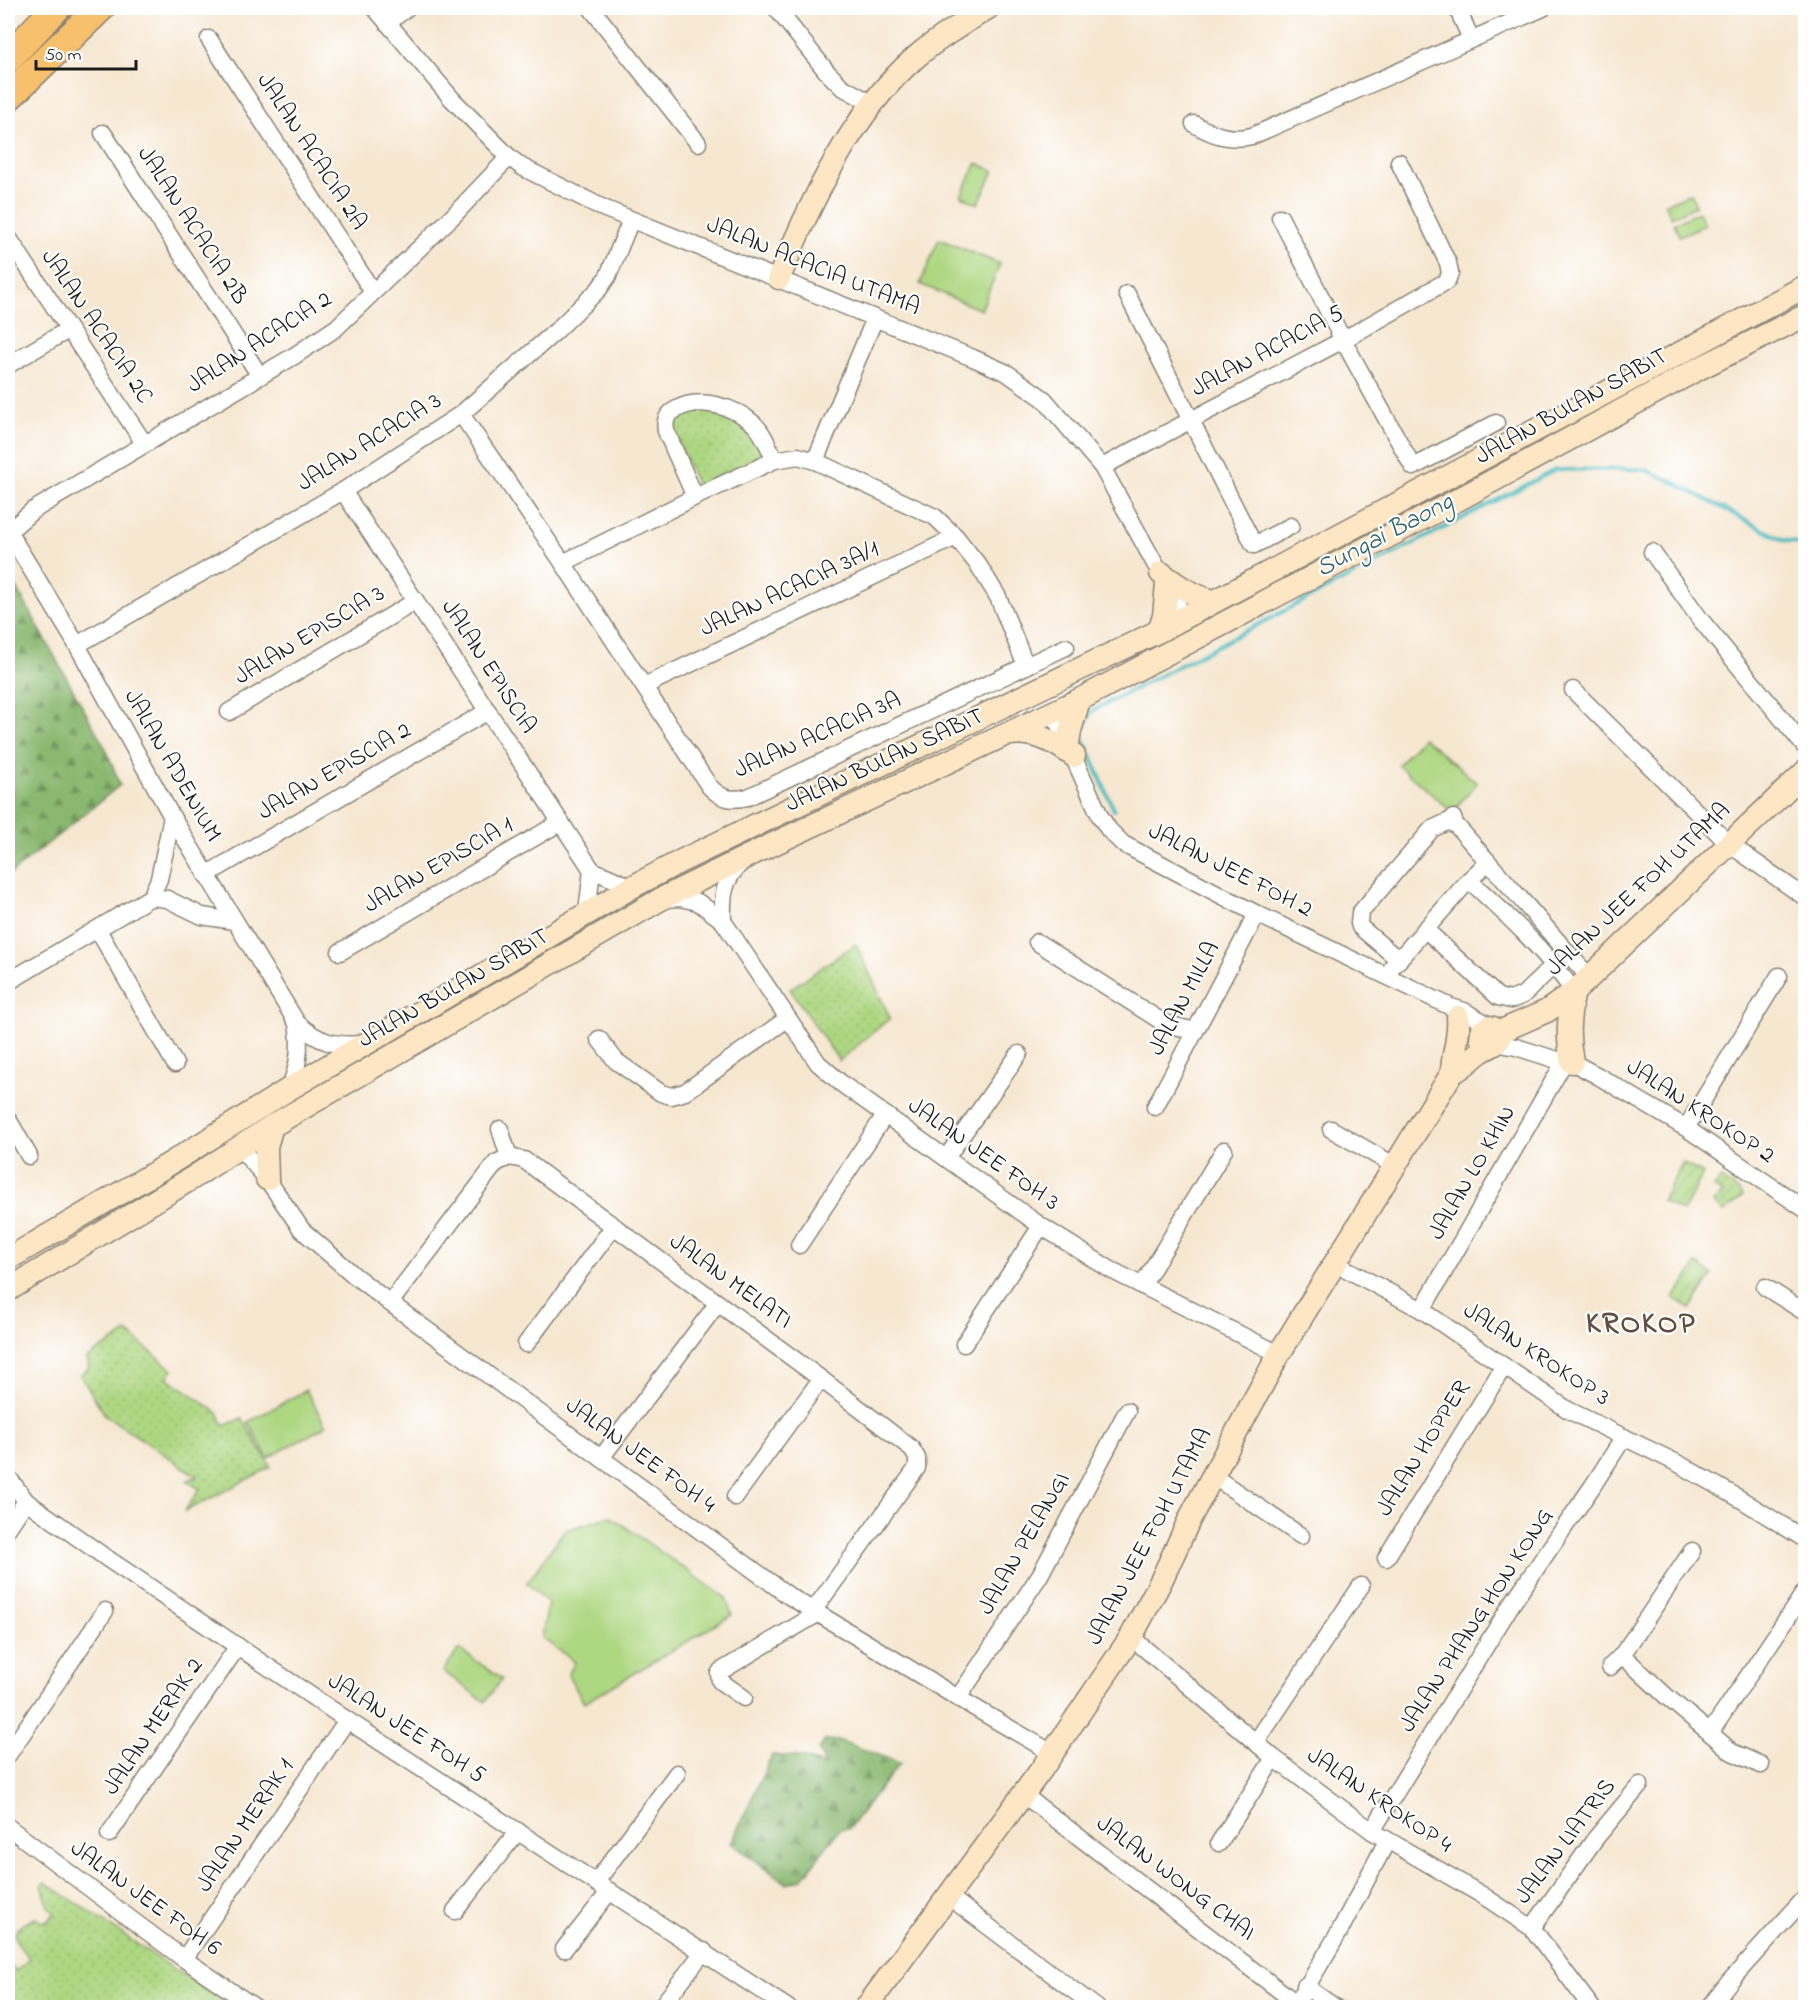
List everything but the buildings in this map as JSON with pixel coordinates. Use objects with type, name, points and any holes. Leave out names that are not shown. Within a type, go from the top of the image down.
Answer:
[{"type":"highway","points":[[8,58],[56,8]]},
{"type":"highway","points":[[8,97],[100,8]]},
{"type":"main road","points":[[778,278],[803,218],[833,164],[873,104],[914,58],[988,8]]},
{"type":"main road","name":"JALAN BULAN SABIT","points":[[8,1259],[586,912],[681,861],[1159,631],[1806,286]]},
{"type":"main road","name":"JALAN BULAN SABIT","points":[[8,1290],[240,1148],[272,1126],[661,899],[1079,700],[1463,497],[1698,369],[1806,315]]},
{"type":"main road","points":[[1185,616],[1205,618],[1222,614],[1422,507],[1463,497]]},
{"type":"main road","points":[[1164,578],[1195,596],[1213,601]]},
{"type":"main road","points":[[1159,631],[1165,608],[1164,578]]},
{"type":"main road","points":[[1003,735],[1023,732],[1043,737],[1071,750],[1070,731],[1079,700]]},
{"type":"main road","points":[[681,861],[707,857],[1019,712],[1053,712]]},
{"type":"main road","name":"JALAN JEE FOH UTAMA","points":[[866,2007],[1024,1795],[1131,1637],[1213,1476],[1279,1354],[1395,1166],[1454,1065],[1463,1069],[1491,1036],[1547,1011],[1582,984],[1806,771]]},
{"type":"main road","points":[[1569,1061],[1568,1015],[1582,984]]},
{"type":"main road","points":[[1454,1012],[1458,1041],[1454,1065]]},
{"type":"main road","points":[[267,1179],[266,1146],[272,1126]]},
{"type":"main road","points":[[166,1166],[187,1161],[219,1146],[240,1148]]},
{"type":"street","name":"JALAN ACACIA UTAMA","points":[[375,8],[452,99],[509,157],[532,172],[631,220],[944,345],[1007,373],[1044,399],[1102,467],[1185,616]]},
{"type":"street","points":[[387,23],[407,8]]},
{"type":"street","points":[[591,8],[698,143]]},
{"type":"street","points":[[776,8],[827,72],[842,87],[873,104]]},
{"type":"street","points":[[1457,8],[1471,39]]},
{"type":"street","points":[[1194,124],[1220,136],[1240,138],[1252,136],[1542,8]]},
{"type":"street","name":"JALAN ACACIA 2A","points":[[209,39],[373,292]]},
{"type":"street","name":"JALAN ACACIA 2B","points":[[103,133],[260,376]]},
{"type":"street","name":"JALAN ACACIA 2","points":[[8,531],[32,511],[260,376],[336,328],[454,215],[509,157]]},
{"type":"street","name":"JALAN ACACIA 5","points":[[1102,467],[1343,340],[1447,281],[1450,273],[1448,263],[1398,162]]},
{"type":"street","points":[[1280,217],[1343,340],[1413,467],[1496,423]]},
{"type":"street","name":"JALAN ACACIA 3","points":[[77,645],[343,491],[461,414],[556,331],[599,289],[608,276],[631,220]]},
{"type":"street","name":"JALAN ACACIA 2C","points":[[8,237],[144,443]]},
{"type":"street","points":[[1127,294],[1254,545],[1292,526]]},
{"type":"street","points":[[815,461],[875,318]]},
{"type":"street","points":[[8,365],[68,330]]},
{"type":"street","points":[[695,497],[665,424],[667,416],[683,405],[700,402],[712,404],[749,420],[760,432],[775,460]]},
{"type":"street","name":"JALAN ACACIA 3A","points":[[461,414],[563,563],[709,786],[717,795],[724,798],[741,799],[1066,647]]},
{"type":"street","points":[[563,563],[775,460],[798,456],[815,461],[935,517],[956,537],[979,566],[998,597],[1026,666]]},
{"type":"street","name":"JALAN EPISCIA","points":[[343,491],[592,870]]},
{"type":"street","name":"JALAN ADENIUM","points":[[8,531],[77,645],[206,875],[297,1023],[310,1035],[326,1043],[347,1045],[368,1043]]},
{"type":"street","name":"JALAN ACACIA 3A/1","points":[[644,686],[956,537]]},
{"type":"street","points":[[1652,552],[1700,619],[1806,748]]},
{"type":"street","name":"JALAN EPISCIA 3","points":[[229,712],[416,602]]},
{"type":"street","points":[[1573,690],[1729,844],[1806,898]]},
{"type":"street","name":"JALAN EPISCIA 2","points":[[206,875],[488,711]]},
{"type":"street","name":"JALAN JEE FOH 2","points":[[1053,712],[1100,816],[1109,830],[1123,843],[1257,914],[1386,975],[1454,1012],[1469,1028],[1491,1036]]},
{"type":"street","points":[[8,982],[151,897],[159,879],[172,817]]},
{"type":"street","points":[[1399,960],[1360,927],[1360,913],[1432,829],[1454,821],[1535,915],[1582,984]]},
{"type":"street","name":"JALAN EPISCIA 1","points":[[340,952],[561,822]]},
{"type":"street","points":[[723,921],[722,903],[728,877],[748,856]]},
{"type":"street","points":[[1386,975],[1469,880],[1488,862]]},
{"type":"street","points":[[586,912],[592,870],[633,887]]},
{"type":"street","points":[[1469,880],[1520,927],[1555,964],[1582,984]]},
{"type":"street","points":[[151,897],[167,899],[202,916],[234,921]]},
{"type":"street","name":"JALAN JEE FOH 3","points":[[661,899],[680,898],[698,902],[723,921],[787,1019],[826,1072],[1041,1226],[1111,1270],[1279,1354]]},
{"type":"street","name":"JALAN MILLA","points":[[1155,1107],[1257,914]]},
{"type":"street","points":[[1520,927],[1535,915]]},
{"type":"street","points":[[1425,929],[1498,997],[1511,1000],[1523,995],[1555,964]]},
{"type":"street","points":[[98,930],[175,1064]]},
{"type":"street","points":[[1037,942],[1164,1023],[1194,1031]]},
{"type":"street","points":[[1686,1128],[1779,976]]},
{"type":"street","points":[[599,1039],[616,1061],[661,1093],[670,1096],[685,1092],[787,1019]]},
{"type":"street","name":"JALAN ADENIUM","points":[[289,1089],[298,1060],[297,1023]]},
{"type":"street","name":"JALAN KROKOP 2","points":[[1491,1036],[1519,1039],[1560,1053],[1569,1061],[1626,1091],[1686,1128],[1806,1210]]},
{"type":"street","points":[[946,1158],[1019,1054]]},
{"type":"street","name":"JALAN LO KHIN","points":[[1422,1310],[1569,1061]]},
{"type":"street","points":[[799,1245],[885,1114]]},
{"type":"street","points":[[8,1119],[29,1156]]},
{"type":"street","points":[[390,1303],[496,1163],[509,1157],[500,1129]]},
{"type":"street","points":[[1331,1129],[1395,1166]]},
{"type":"street","name":"JALAN JEE FOH 4","points":[[240,1148],[267,1179],[290,1216],[308,1236],[390,1303],[789,1596],[1052,1753]]},
{"type":"street","points":[[1142,1287],[1224,1150]]},
{"type":"street","name":"JALAN MELATI","points":[[509,1157],[524,1160],[911,1448],[917,1458],[917,1468],[815,1612]]},
{"type":"street","points":[[526,1344],[614,1226]]},
{"type":"street","points":[[964,1344],[1041,1226]]},
{"type":"street","name":"JALAN KROKOP 3","points":[[1335,1263],[1422,1310],[1568,1410],[1679,1464],[1733,1494],[1806,1540]]},
{"type":"street","points":[[1765,1287],[1806,1313]]},
{"type":"street","points":[[601,1458],[718,1303]]},
{"type":"street","name":"JALAN HOPPER","points":[[1386,1558],[1504,1366]]},
{"type":"street","points":[[735,1497],[821,1379]]},
{"type":"street","name":"JALAN PELANGI","points":[[958,1698],[1040,1575],[1127,1411]]},
{"type":"street","name":"JALAN PHANG HON KONG","points":[[1372,1831],[1511,1605],[1624,1437]]},
{"type":"street","points":[[1213,1476],[1301,1536]]},
{"type":"street","name":"JALAN JEE FOH 5","points":[[8,1477],[26,1501],[238,1646],[347,1720],[788,2007]]},
{"type":"street","points":[[8,1528],[26,1501]]},
{"type":"street","points":[[1692,1551],[1616,1661],[1666,1696],[1732,1752],[1761,1765]]},
{"type":"street","points":[[1256,1742],[1361,1586]]},
{"type":"street","points":[[1710,1733],[1806,1590]]},
{"type":"street","points":[[8,1755],[105,1611]]},
{"type":"street","points":[[744,1698],[720,1681],[719,1674],[815,1612]]},
{"type":"street","name":"JALAN KROKOP 4","points":[[1131,1637],[1274,1758],[1372,1831],[1482,1895],[1532,1928],[1592,2007]]},
{"type":"street","name":"JALAN MERAK 2","points":[[109,1834],[238,1646]]},
{"type":"street","name":"JALAN MERAK 1","points":[[184,1959],[347,1720]]},
{"type":"street","points":[[1219,1844],[1274,1758]]},
{"type":"street","points":[[564,1949],[677,1773]]},
{"type":"street","name":"JALAN LIATRIS","points":[[1532,1928],[1595,1839],[1640,1785]]},
{"type":"street","name":"JALAN WONG CHAI","points":[[1024,1795],[1295,2005]]},
{"type":"street","name":"JALAN JEE FOH 6","points":[[8,1827],[184,1959],[256,2007]]},
{"type":"street","points":[[455,1911],[518,1831]]},
{"type":"street","points":[[1295,2005],[1338,1934],[1388,1841]]},
{"type":"street","points":[[948,1896],[1097,2007]]},
{"type":"street","points":[[1709,2007],[1806,1897]]},
{"type":"street","points":[[660,2007],[704,1951]]},
{"type":"street","points":[[1305,1986],[1336,2007]]},
{"type":"green space","points":[[977,163],[994,171],[978,204],[961,196]]},
{"type":"green space","points":[[1691,193],[1696,206],[1671,217],[1665,204]]},
{"type":"green space","points":[[1699,212],[1705,225],[1679,236],[1674,223]]},
{"type":"green space","points":[[939,239],[1000,264],[981,310],[920,284]]},
{"type":"green space","points":[[709,407],[751,428],[763,455],[697,486],[669,419]]},
{"type":"green space","points":[[8,572],[107,751],[120,785],[8,876]]},
{"type":"green space","points":[[1423,737],[1477,783],[1452,812],[1398,765]]},
{"type":"green space","points":[[856,944],[890,1018],[839,1061],[790,989]]},
{"type":"green space","points":[[1683,1163],[1703,1174],[1683,1212],[1662,1201]]},
{"type":"green space","points":[[1721,1179],[1743,1196],[1724,1212],[1713,1203],[1723,1193],[1714,1187]]},
{"type":"green space","points":[[1697,1264],[1713,1275],[1690,1309],[1674,1298]]},
{"type":"green space","points":[[127,1332],[173,1370],[167,1377],[218,1413],[224,1426],[242,1418],[271,1467],[184,1512],[200,1489],[187,1481],[197,1476],[105,1415],[80,1375],[89,1368],[87,1358]]},
{"type":"green space","points":[[306,1390],[326,1426],[268,1458],[248,1422]]},
{"type":"green space","points":[[610,1516],[726,1598],[732,1615],[584,1703],[568,1675],[575,1662],[542,1638],[548,1603],[527,1583],[564,1531]]},
{"type":"green space","points":[[459,1649],[502,1679],[485,1702],[443,1671]]},
{"type":"green space","points":[[825,1740],[841,1741],[900,1763],[849,1828],[840,1829],[802,1879],[787,1884],[731,1843],[772,1755],[801,1757],[825,1765],[819,1750]]},
{"type":"green space","points":[[45,1882],[231,2007],[8,2007],[8,1964],[16,1971],[30,1959],[16,1940],[16,1931],[26,1922],[36,1918],[45,1923],[55,1913],[48,1906],[42,1885]]},
{"type":"waterway","name":"Sungai Baong","points":[[1114,810],[1081,733],[1092,711],[1555,470],[1644,469],[1783,540],[1806,545]]},
{"type":"district","name":"KROKOP","points":[[1641,1325]]}]
